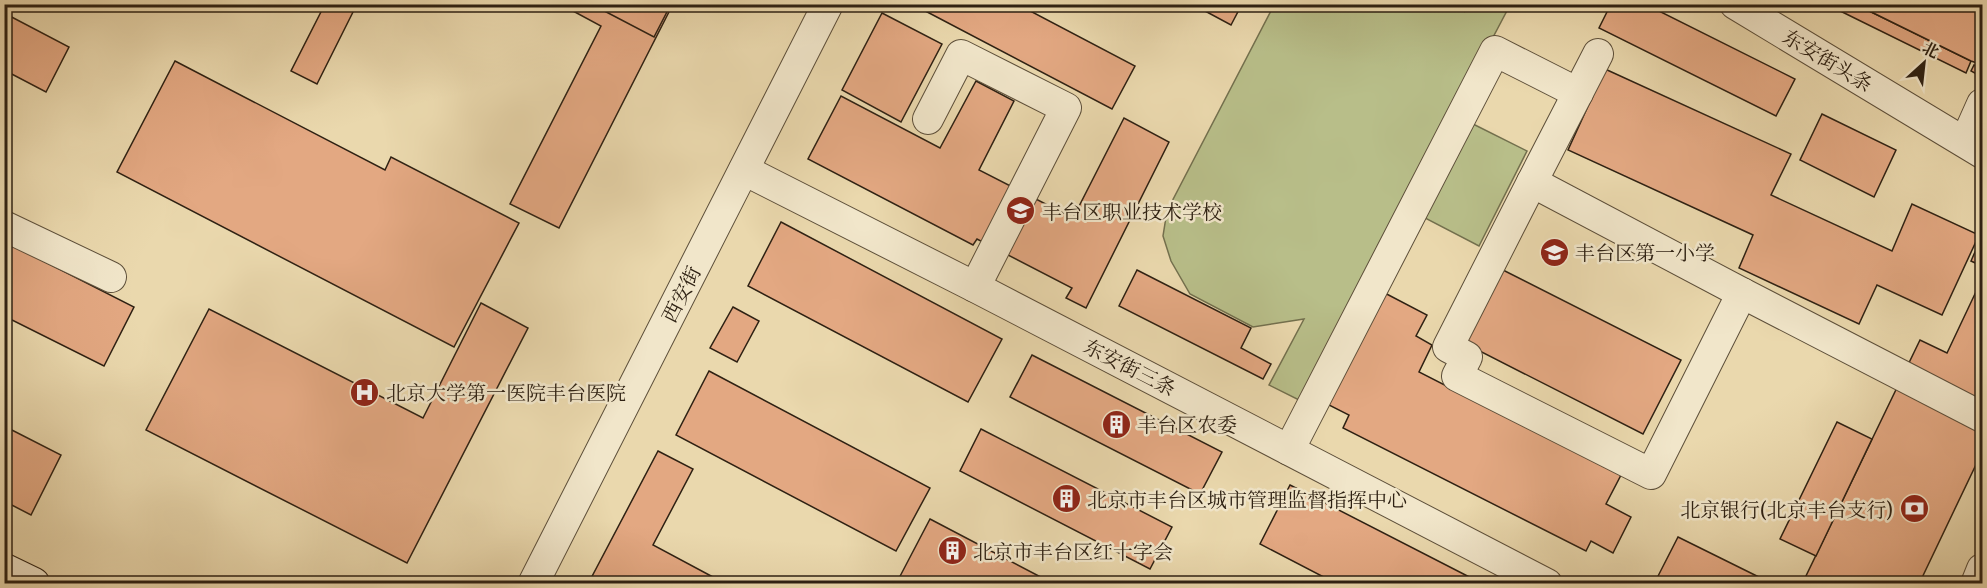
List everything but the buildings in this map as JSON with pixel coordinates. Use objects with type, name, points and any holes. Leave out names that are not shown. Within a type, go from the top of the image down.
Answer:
[{"type":"main road","points":[[4,570],[33,584]]},
{"type":"street","name":"西安街","points":[[533,584],[828,4]]},
{"type":"street","name":"东安街头条","points":[[1735,4],[1974,148]]},
{"type":"street","points":[[1289,450],[1495,51],[1578,93]]},
{"type":"street","points":[[1598,54],[1448,347],[1467,357],[1457,376],[1651,474],[1742,293]]},
{"type":"street","points":[[928,119],[961,55],[1066,108],[975,287]]},
{"type":"street","points":[[1974,148],[1983,104]]},
{"type":"street","name":"东安街三条","points":[[744,170],[975,287],[1547,584]]},
{"type":"street","points":[[1532,182],[1983,417]]},
{"type":"street","points":[[4,226],[111,278]]},
{"type":"street","points":[[1976,584],[1983,569]]},
{"type":"green space","points":[[1463,4],[1465,11],[1469,5],[1510,5],[1301,401],[1269,385],[1304,319],[1253,327],[1190,294],[1171,261],[1163,236],[1167,211],[1274,5]]},
{"type":"green space","points":[[1473,124],[1527,151],[1479,246],[1425,218]]},
{"type":"place","name":"丰台区职业技术学校","points":[[1021,211]]},
{"type":"place","name":"丰台区第一小学","points":[[1554,252]]},
{"type":"place","name":"北京大学第一医院丰台医院","points":[[365,392]]},
{"type":"place","name":"丰台区农委","points":[[1116,424]]},
{"type":"place","name":"北京市丰台区城市管理监督指挥中心","points":[[1066,499]]},
{"type":"place","name":"北京银行(北京丰台支行)","points":[[1914,509]]},
{"type":"place","name":"北京市丰台区红十字会","points":[[952,551]]}]
